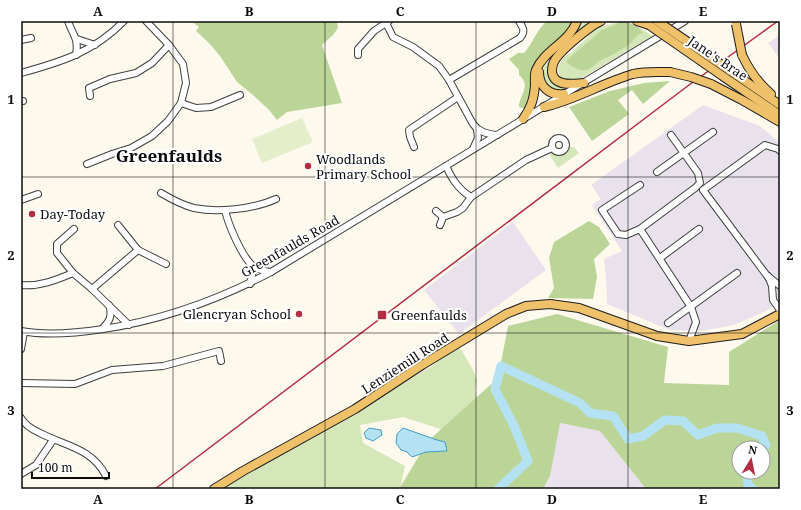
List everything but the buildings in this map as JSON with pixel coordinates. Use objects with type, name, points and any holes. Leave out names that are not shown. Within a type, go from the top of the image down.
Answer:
[{"type":"main road","points":[[523,119],[532,104],[535,74],[538,66],[543,58],[568,37],[577,21]]},
{"type":"main road","points":[[584,83],[569,84],[559,82],[553,74],[552,66],[556,58],[589,28],[601,21]]},
{"type":"main road","name":"Jane's Brae","points":[[637,21],[646,23],[780,105]]},
{"type":"main road","name":"Jane's Brae","points":[[657,21],[780,115]]},
{"type":"main road","points":[[736,23],[742,55],[749,69],[766,90],[780,101]]},
{"type":"main road","points":[[538,66],[539,78],[544,88],[553,93],[564,94]]},
{"type":"main road","points":[[544,107],[564,101],[633,74],[670,72],[711,84],[780,122]]},
{"type":"main road","name":"Lenziemill Road","points":[[214,489],[243,471],[356,409],[446,350],[506,314],[526,306],[550,304],[580,308],[657,336],[689,341],[742,334],[780,314]]},
{"type":"street","points":[[68,21],[77,39],[78,47],[76,55]]},
{"type":"street","points":[[21,73],[57,63],[76,55],[115,31],[124,21]]},
{"type":"street","points":[[87,164],[131,148],[152,136],[168,121],[181,103],[186,83],[183,64],[169,45],[146,21]]},
{"type":"street","points":[[449,80],[520,38],[524,30],[519,21]]},
{"type":"street","name":"Greenfaulds Road","points":[[22,331],[53,334],[129,325],[205,303],[250,284],[685,21]]},
{"type":"street","points":[[358,55],[358,49],[374,31],[388,22],[394,37],[439,66],[449,80],[477,130],[478,138],[473,149]]},
{"type":"street","points":[[21,40],[31,38]]},
{"type":"street","points":[[77,39],[94,45]]},
{"type":"street","points":[[90,96],[89,88],[110,79],[136,73],[152,63],[169,45]]},
{"type":"street","points":[[181,103],[196,108],[211,107],[240,95]]},
{"type":"street","points":[[414,147],[410,137],[410,130],[458,97]]},
{"type":"street","points":[[477,130],[497,135]]},
{"type":"street","points":[[657,172],[713,132]]},
{"type":"street","points":[[640,185],[602,210],[618,234],[626,236],[640,229],[696,188],[700,183],[698,173],[671,135]]},
{"type":"street","points":[[780,151],[765,145],[703,190],[768,277],[772,286],[773,300],[780,310]]},
{"type":"street","points":[[440,224],[443,217],[463,208],[471,197],[526,160],[552,148]]},
{"type":"street","points":[[446,166],[453,181],[463,192],[471,197]]},
{"type":"street","points":[[160,193],[170,199],[194,208],[205,210],[225,210],[255,206],[276,199]]},
{"type":"street","points":[[21,200],[38,194]]},
{"type":"street","points":[[225,210],[230,228],[249,261],[254,267],[271,272]]},
{"type":"street","points":[[436,211],[443,217]]},
{"type":"street","points":[[118,225],[138,250],[166,264]]},
{"type":"street","points":[[74,229],[57,244],[57,253],[73,273],[92,289],[129,325]]},
{"type":"street","points":[[640,229],[691,307],[696,322],[689,341]]},
{"type":"street","points":[[660,258],[699,229]]},
{"type":"street","points":[[92,289],[138,250]]},
{"type":"street","points":[[250,284],[254,267]]},
{"type":"street","points":[[21,285],[29,286],[52,282],[73,273]]},
{"type":"street","points":[[668,323],[737,273]]},
{"type":"street","points":[[768,277],[780,286]]},
{"type":"street","points":[[102,329],[110,320],[109,305]]},
{"type":"street","points":[[21,349],[22,331]]},
{"type":"street","points":[[21,383],[75,384],[112,370],[162,366],[219,351],[221,361]]},
{"type":"street","points":[[21,418],[23,422],[53,440],[79,449],[92,458],[102,468],[106,476]]},
{"type":"street","points":[[21,474],[36,465],[53,440]]},
{"type":"shaded area","points":[[780,35],[780,59],[768,43]]},
{"type":"shaded area","points":[[703,105],[760,126],[780,143],[780,303],[734,325],[701,331],[670,330],[607,304],[604,259],[622,251],[592,205],[601,199],[591,185]]},
{"type":"shaded area","points":[[513,222],[546,270],[459,334],[424,290]]},
{"type":"shaded area","points":[[559,423],[600,431],[646,489],[543,489],[550,476]]},
{"type":"green space","points":[[191,21],[342,21],[337,22],[338,28],[322,45],[342,103],[287,112],[277,120],[269,110],[237,82],[220,56],[196,31],[199,27]]},
{"type":"green space","points":[[547,21],[574,21],[571,27],[545,52],[526,109],[519,107],[525,87],[523,79],[519,75],[519,70],[509,59],[518,53],[524,53],[540,28]]},
{"type":"green space","points":[[581,21],[597,21],[552,62],[561,86],[566,88],[558,93],[548,88],[543,76],[544,67],[548,61],[576,35]]},
{"type":"green space","points":[[619,22],[636,26],[652,36],[575,82],[565,82],[560,77],[558,70],[564,57],[571,53],[600,27]]},
{"type":"green space","points":[[619,22],[632,24],[638,27],[643,33],[637,35],[625,47],[598,62],[589,69],[580,70],[567,63],[567,60],[602,30]]},
{"type":"green space","points":[[670,81],[643,104],[632,90],[618,100],[629,114],[592,141],[569,107],[610,91],[644,83]]},
{"type":"green space","points":[[302,118],[313,142],[262,163],[252,139]]},
{"type":"green space","points":[[568,147],[574,147],[579,153],[558,168],[548,152],[562,155]]},
{"type":"green space","points":[[589,221],[599,227],[610,244],[594,259],[597,277],[593,299],[548,298],[554,288],[549,258],[554,242]]},
{"type":"green space","points":[[557,314],[668,347],[664,383],[729,385],[729,352],[780,320],[780,489],[646,489],[600,431],[560,423],[550,476],[543,489],[399,489],[428,441],[498,378],[508,326]]},
{"type":"green space","points":[[459,346],[477,380],[475,391],[480,406],[453,433],[403,417],[360,425],[363,443],[405,466],[400,489],[222,489],[432,366]]},
{"type":"water","points":[[369,428],[381,430],[382,435],[373,441],[366,438],[364,433]]},
{"type":"water","points":[[403,428],[445,442],[447,451],[426,452],[412,457],[407,452],[401,450],[396,443],[397,434]]},
{"type":"waterway","points":[[498,489],[528,461],[514,426],[495,389],[501,366],[580,403],[590,413],[613,416],[628,439],[643,436],[665,420],[683,421],[698,435],[717,428],[737,428],[762,436],[764,440]]},
{"type":"waterway","points":[[748,480],[748,485],[753,489]]},
{"type":"railway","points":[[155,489],[689,85],[778,21]]},
{"type":"place","name":"Woodlands Primary School","points":[[308,166]]},
{"type":"place","name":"Day-Today","points":[[32,214]]},
{"type":"place","name":"Glencryan School","points":[[299,314]]},
{"type":"place","name":"Greenfaulds","points":[[382,315]]},
{"type":"district","name":"Greenfaulds","points":[[169,155]]}]
